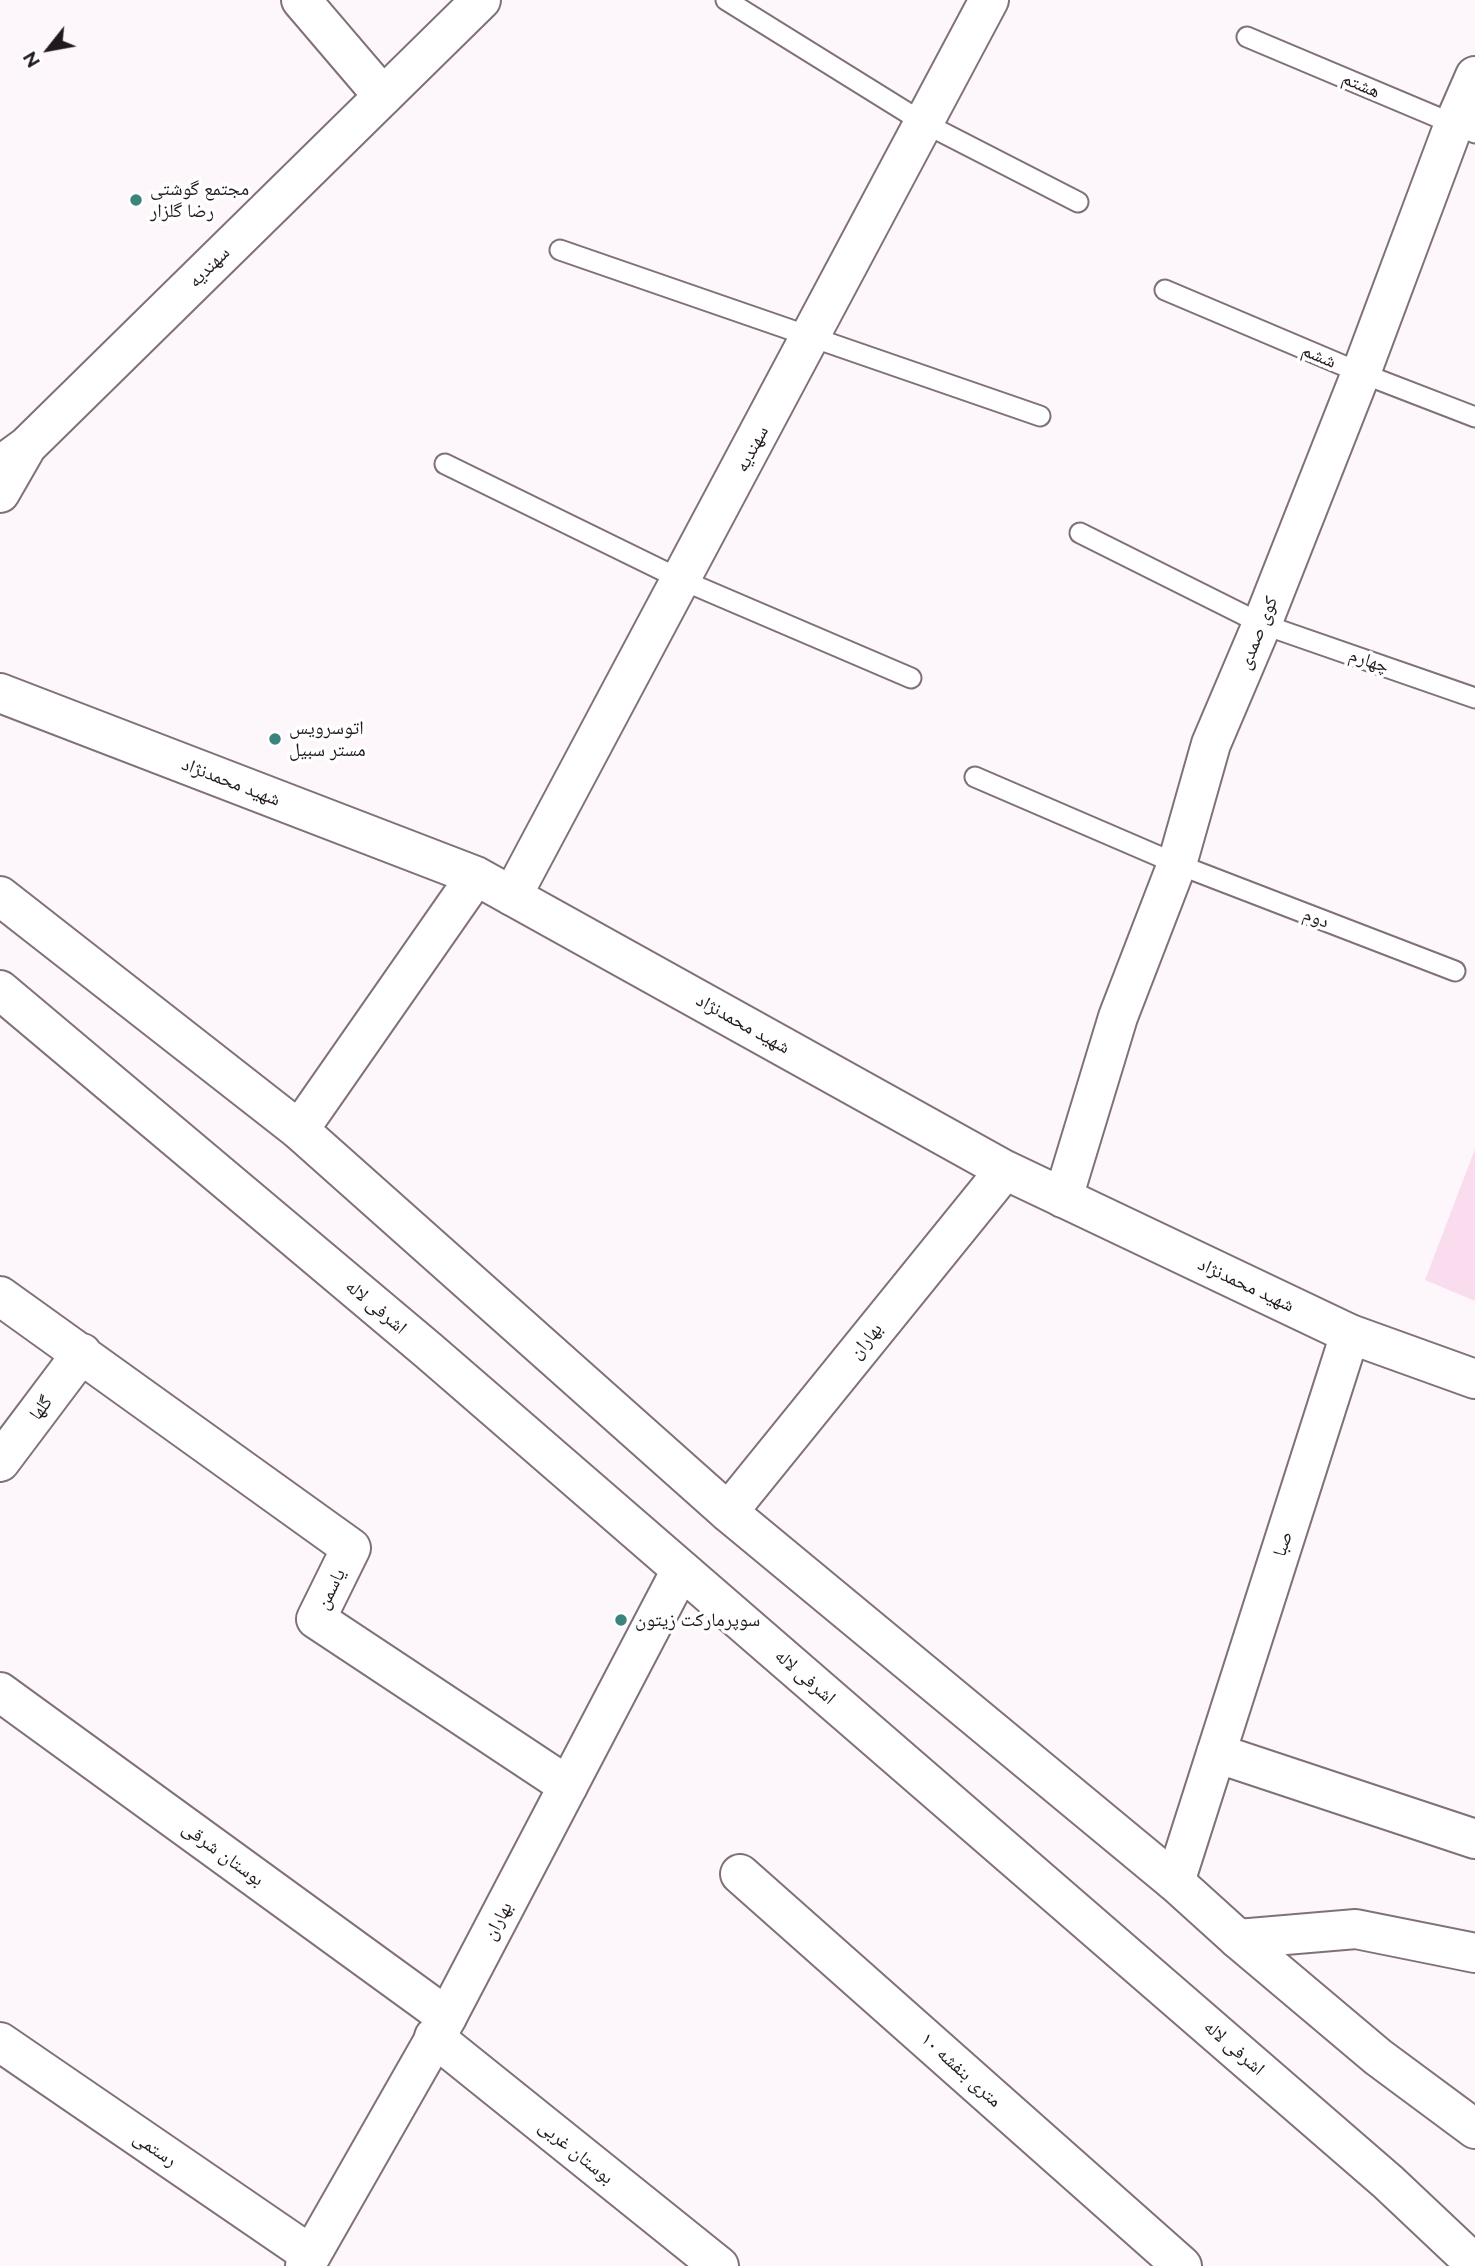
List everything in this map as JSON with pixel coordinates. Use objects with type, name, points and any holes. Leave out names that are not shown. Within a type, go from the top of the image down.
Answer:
[{"type":"main road","points":[[301,0],[383,96]]},
{"type":"main road","name":"سهندیه","points":[[0,493],[14,456],[481,0]]},
{"type":"main road","name":"سهندیه","points":[[512,896],[989,0]]},
{"type":"main road","name":"کوی صمدی","points":[[1063,1198],[1118,1017],[1177,864],[1211,744],[1262,624],[1361,373],[1464,128],[1475,76]]},
{"type":"main road","points":[[0,665],[13,698]]},
{"type":"main road","name":"شهید محمدنژاد","points":[[13,698],[476,876],[1005,1170],[1350,1334],[1475,1379]]},
{"type":"main road","points":[[299,1130],[476,876]]},
{"type":"main road","points":[[0,896],[299,1130],[728,1512],[1175,1882],[1378,2057],[1475,2129]]},
{"type":"main road","name":"اشرفی لاله","points":[[0,990],[429,1351],[1388,2182],[1475,2264]]},
{"type":"main road","name":"بهاران","points":[[728,1512],[1005,1170]]},
{"type":"main road","points":[[0,1296],[82,1353]]},
{"type":"main road","name":"صبا","points":[[1175,1882],[1350,1334]]},
{"type":"main road","name":"گلها","points":[[0,1462],[82,1353]]},
{"type":"main road","name":"یاسمن","points":[[82,1353],[351,1548],[316,1619],[568,1786]]},
{"type":"main road","name":"بهاران","points":[[308,2260],[440,2027],[681,1570]]},
{"type":"main road","name":"بوستان شرقی","points":[[0,1692],[440,2027]]},
{"type":"main road","points":[[1216,1753],[1475,1839]]},
{"type":"main road","name":"۱۰ متری بنفشه","points":[[740,1874],[1182,2266]]},
{"type":"main road","points":[[1238,1939],[1356,1929],[1475,1953]]},
{"type":"main road","name":"بوستان غربی","points":[[440,2027],[719,2266]]},
{"type":"main road","name":"رستمی","points":[[0,2042],[308,2260]]},
{"type":"lane","points":[[726,0],[924,123],[1078,202]]},
{"type":"lane","name":"هشتم","points":[[1247,37],[1464,128]]},
{"type":"lane","points":[[561,250],[1040,416]]},
{"type":"lane","name":"ششم","points":[[1165,290],[1361,373],[1475,417]]},
{"type":"lane","points":[[445,464],[682,580],[911,678]]},
{"type":"lane","name":"چهارم","points":[[1080,533],[1262,624],[1475,698]]},
{"type":"lane","name":"دوم","points":[[975,777],[1177,864],[1455,971]]},
{"type":"shaded area","points":[[1475,1149],[1475,1301],[1425,1280]]},
{"type":"place","name":"مجتمع گوشتی رضا گلزار","points":[[136,200]]},
{"type":"place","name":"اتوسرویس مستر سبیل","points":[[275,739]]},
{"type":"place","name":"سوپرمارکت زیتون","points":[[621,1620]]}]
